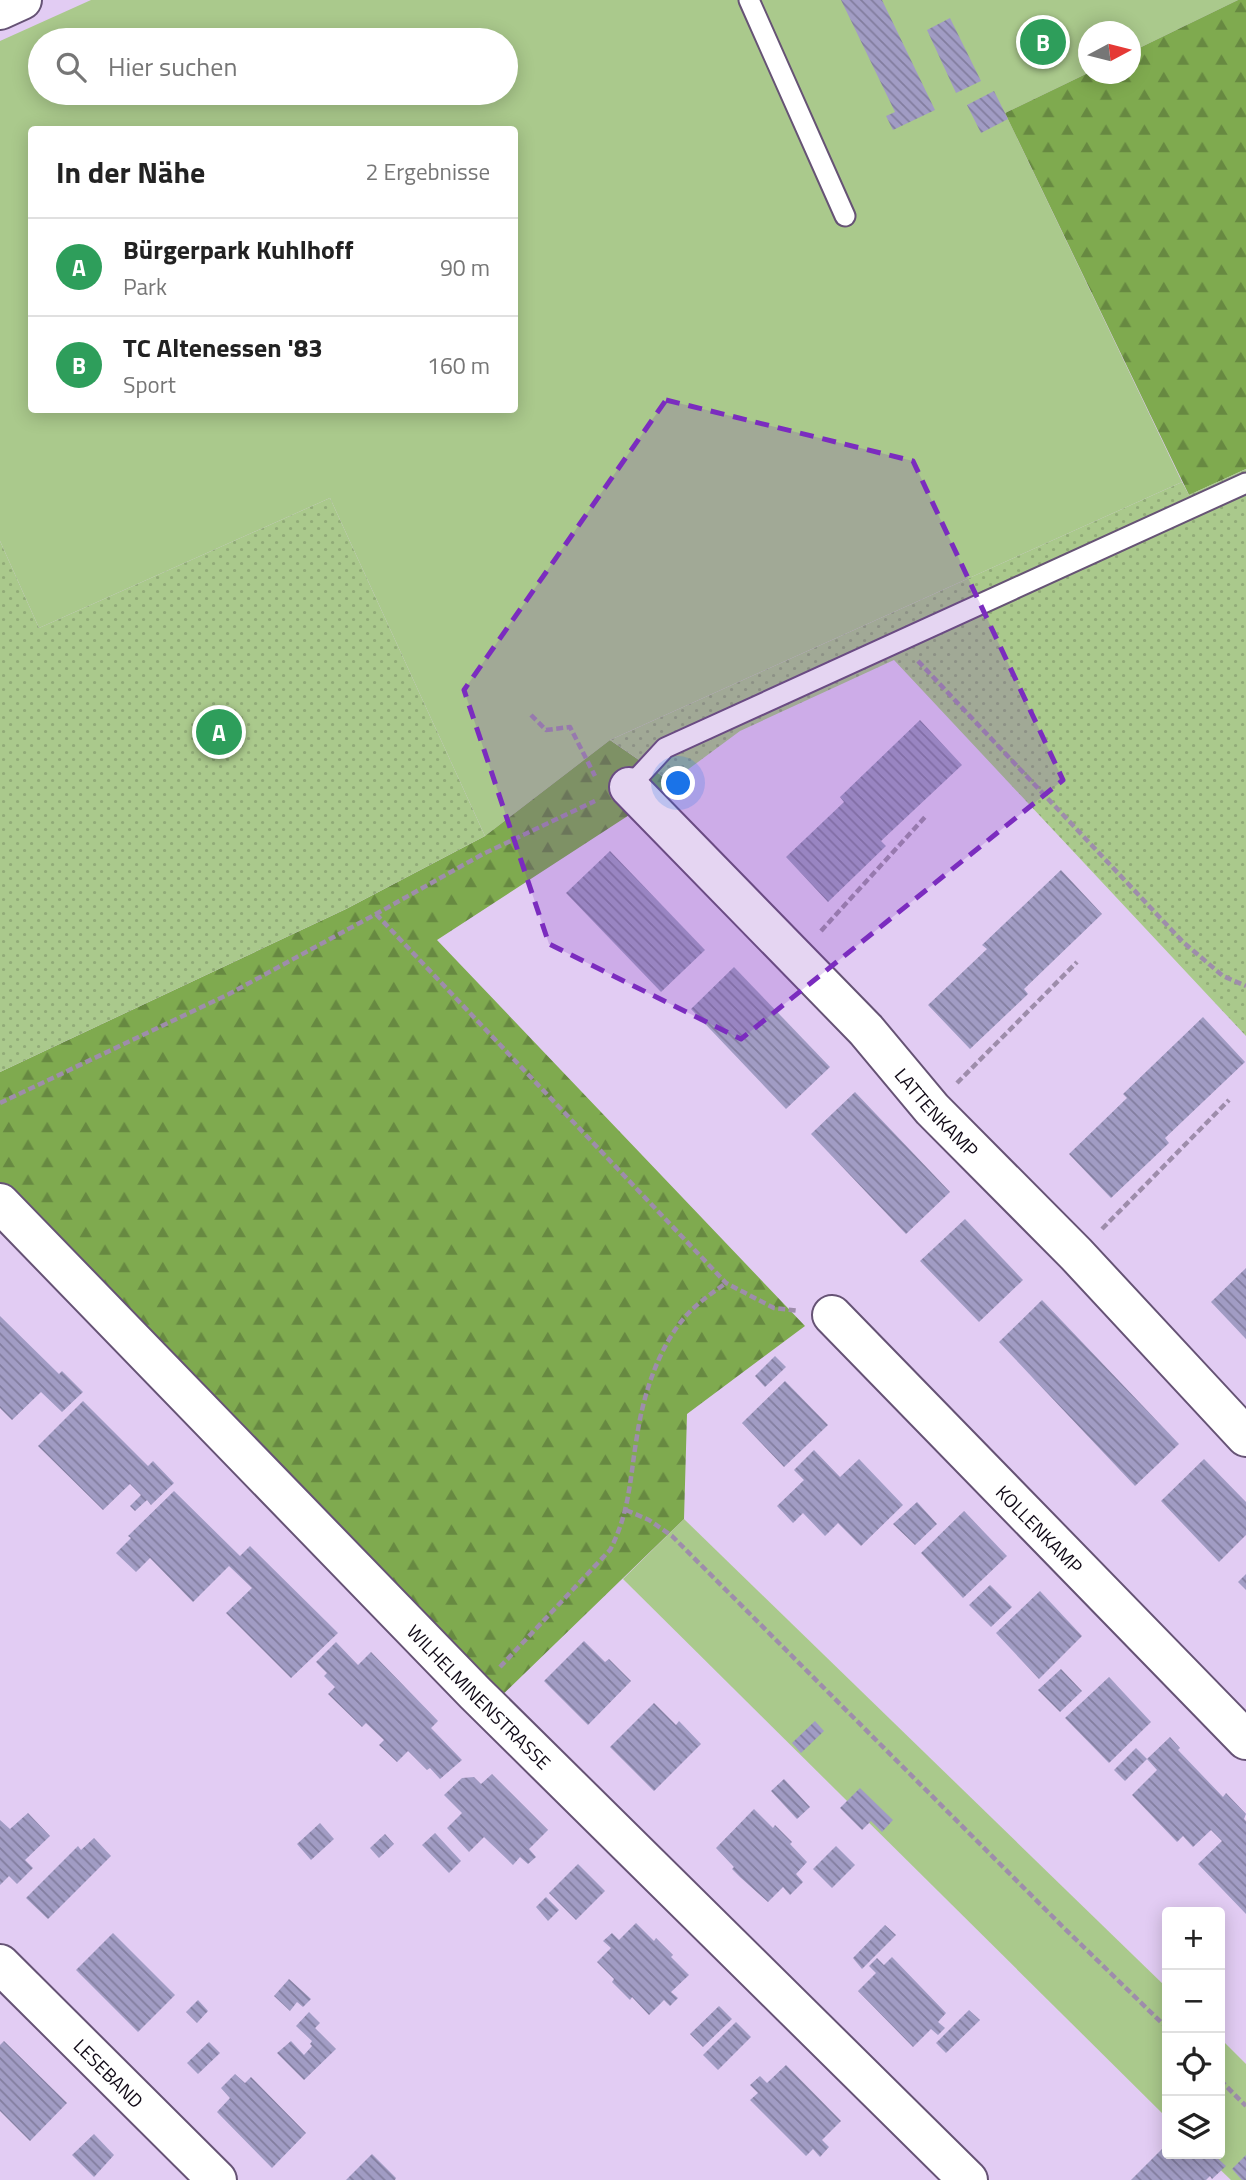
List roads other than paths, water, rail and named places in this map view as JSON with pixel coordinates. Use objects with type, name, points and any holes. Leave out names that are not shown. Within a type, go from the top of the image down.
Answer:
[{"type":"street","points":[[0,10],[23,0]]},
{"type":"street","name":"LATTENKAMP","points":[[617,792],[796,957],[866,1030],[932,1109],[1076,1254],[1246,1437]]},
{"type":"street","name":"WILHELMINENSTRASSE","points":[[0,1203],[475,1693],[968,2180]]},
{"type":"street","name":"KOLLENKAMP","points":[[832,1315],[1246,1740]]},
{"type":"street","name":"LESEBAND","points":[[0,1964],[217,2180]]},
{"type":"lane","points":[[749,0],[845,216]]},
{"type":"lane","points":[[617,792],[666,748],[1246,483]]},
{"type":"place","name":"TC Altenessen '83","points":[[1043,42]]},
{"type":"place","name":"Bürgerpark Kuhlhoff","points":[[219,732]]}]
